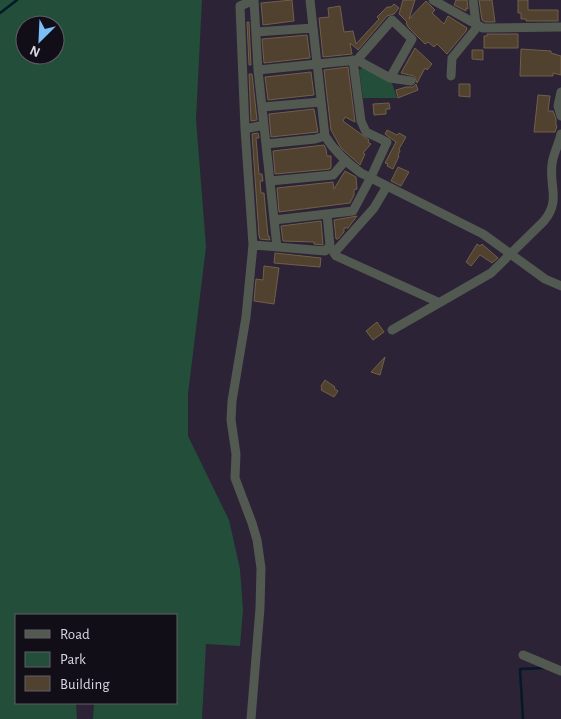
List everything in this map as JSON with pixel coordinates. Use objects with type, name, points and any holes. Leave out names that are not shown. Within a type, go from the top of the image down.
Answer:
[{"type":"street","points":[[251,719],[260,608],[261,568],[250,513],[235,478],[236,454],[231,420],[232,401],[246,318],[253,245],[245,129],[240,6],[254,0],[258,70],[277,247]]},
{"type":"street","points":[[310,0],[325,136],[334,151],[344,161],[371,178],[483,234],[545,279],[561,286]]},
{"type":"street","points":[[433,0],[483,28],[561,27]]},
{"type":"street","points":[[450,76],[452,58],[477,25],[474,0]]},
{"type":"street","points":[[274,220],[353,212],[387,142],[366,132],[361,121],[355,60],[392,20],[412,39],[390,78]]},
{"type":"street","points":[[256,32],[313,28]]},
{"type":"street","points":[[258,70],[355,60],[390,78],[411,81]]},
{"type":"street","points":[[561,92],[558,106],[561,116]]},
{"type":"street","points":[[262,107],[321,102]]},
{"type":"street","points":[[245,129],[264,125]]},
{"type":"street","points":[[392,330],[491,272],[544,221],[552,209],[555,198],[552,163],[561,134]]},
{"type":"street","points":[[266,144],[315,139],[325,136]]},
{"type":"street","points":[[270,181],[333,175],[344,161]]},
{"type":"street","points":[[329,252],[374,208],[387,186]]},
{"type":"street","points":[[327,214],[329,252]]},
{"type":"street","points":[[253,245],[329,252],[438,302]]},
{"type":"street","points":[[523,655],[561,671]]},
{"type":"green space","points":[[0,0],[202,0],[196,119],[206,247],[188,394],[188,436],[229,520],[240,569],[243,610],[240,646],[206,644],[202,719],[93,719],[94,704],[178,704],[178,614],[15,614],[15,704],[76,704],[77,719],[0,719]]},
{"type":"green space","points":[[364,67],[392,83],[397,98],[363,98],[359,70]]},
{"type":"building","points":[[292,0],[294,21],[263,25],[261,3]]},
{"type":"building","points":[[403,0],[415,0],[409,19],[426,1],[435,10],[432,13],[444,24],[448,16],[467,28],[466,31],[447,54],[437,44],[434,47],[428,42],[425,44],[408,27],[407,22],[399,14]]},
{"type":"building","points":[[456,0],[467,0],[468,9],[466,8],[466,11],[454,5]]},
{"type":"building","points":[[479,0],[492,0],[495,22],[485,22],[482,20]]},
{"type":"building","points":[[518,0],[528,0],[528,10],[558,10],[558,21],[526,21],[526,19],[521,19],[521,13],[518,13]]},
{"type":"building","points":[[394,4],[399,8],[394,14],[387,16],[358,50],[350,43],[352,54],[323,57],[319,18],[329,17],[328,8],[340,6],[344,32],[353,31],[356,44],[379,19],[377,17],[387,7],[391,7]]},
{"type":"building","points":[[247,22],[249,22],[251,65],[249,65]]},
{"type":"building","points":[[487,34],[518,34],[518,48],[484,48],[484,36],[487,36]]},
{"type":"building","points":[[307,35],[310,58],[264,63],[262,39]]},
{"type":"building","points":[[415,48],[432,64],[427,70],[425,68],[417,83],[414,76],[401,73]]},
{"type":"building","points":[[521,49],[551,51],[551,53],[561,56],[561,75],[553,73],[553,76],[520,76]]},
{"type":"building","points":[[472,50],[483,50],[483,60],[472,59]]},
{"type":"building","points":[[348,67],[355,122],[345,117],[343,121],[369,140],[368,142],[371,144],[363,153],[365,154],[360,165],[341,148],[331,130],[324,70]]},
{"type":"building","points":[[311,72],[314,95],[268,100],[265,77]]},
{"type":"building","points":[[249,74],[252,74],[257,120],[251,121]]},
{"type":"building","points":[[416,84],[418,90],[398,98],[396,90],[413,87]]},
{"type":"building","points":[[459,84],[470,84],[470,97],[459,96]]},
{"type":"building","points":[[538,95],[550,96],[548,111],[553,111],[556,119],[557,126],[555,132],[534,132]]},
{"type":"building","points":[[389,103],[390,109],[386,109],[386,114],[374,115],[373,104]]},
{"type":"building","points":[[314,109],[318,132],[271,137],[269,114]]},
{"type":"building","points":[[387,130],[406,137],[399,149],[399,156],[393,169],[385,163],[396,142],[385,134]]},
{"type":"building","points":[[258,133],[259,138],[256,138],[259,174],[262,174],[263,181],[260,181],[261,193],[264,193],[270,240],[260,239],[259,236],[252,134]]},
{"type":"building","points":[[324,145],[327,156],[331,156],[330,169],[275,174],[273,151]]},
{"type":"building","points":[[398,167],[409,172],[401,186],[391,181]]},
{"type":"building","points":[[345,171],[356,177],[357,189],[354,190],[350,203],[279,212],[277,188],[333,182],[334,189]]},
{"type":"building","points":[[357,216],[348,228],[344,228],[344,232],[336,239],[334,220]]},
{"type":"building","points":[[321,221],[323,245],[314,244],[314,242],[283,241],[281,226]]},
{"type":"building","points":[[477,244],[480,246],[482,244],[498,258],[492,263],[480,255],[471,266],[466,262]]},
{"type":"building","points":[[275,253],[321,258],[320,267],[274,263]]},
{"type":"building","points":[[264,266],[279,268],[274,304],[254,301],[256,279],[263,280]]},
{"type":"building","points":[[377,322],[384,332],[373,340],[366,331]]},
{"type":"building","points":[[385,357],[380,375],[371,372]]},
{"type":"building","points":[[325,380],[338,391],[334,397],[321,390]]},
{"type":"waterway","points":[[0,13],[17,0]]},
{"type":"waterway","points":[[523,719],[520,669],[544,668]]}]
